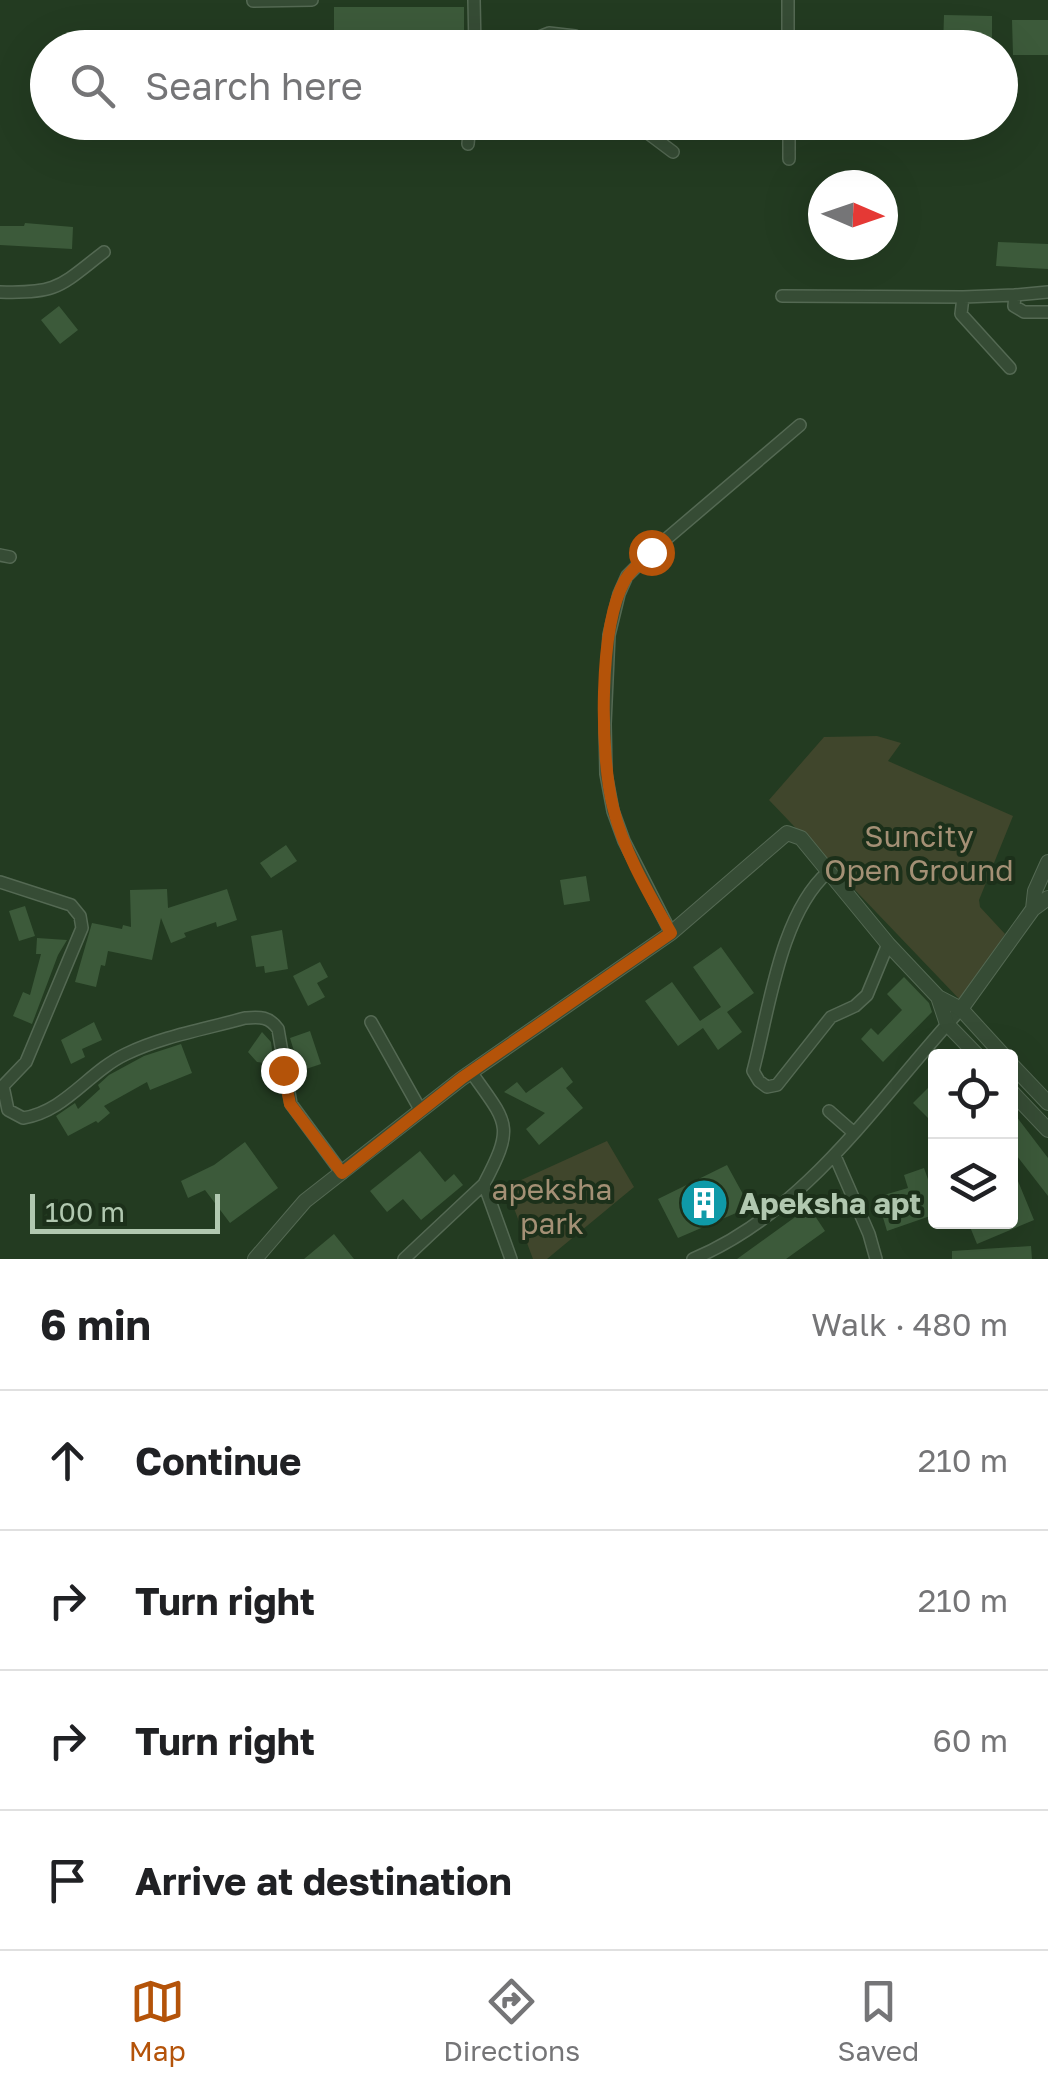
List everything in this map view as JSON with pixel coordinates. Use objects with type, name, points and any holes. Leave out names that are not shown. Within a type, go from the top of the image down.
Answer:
[{"type":"street","points":[[254,0],[312,0]]},
{"type":"street","points":[[474,0],[475,30]]},
{"type":"street","points":[[788,0],[788,30]]},
{"type":"street","points":[[468,140],[468,144]]},
{"type":"street","points":[[657,140],[673,152]]},
{"type":"street","points":[[789,140],[789,159]]},
{"type":"street","points":[[0,292],[44,293],[60,286],[104,252]]},
{"type":"street","points":[[782,296],[963,297],[1048,292]]},
{"type":"street","points":[[1015,294],[1017,309],[1048,312]]},
{"type":"street","points":[[963,297],[961,314],[1010,368]]},
{"type":"street","points":[[671,933],[624,840],[606,774],[604,724],[609,635],[619,594],[627,576],[651,552],[800,425]]},
{"type":"street","points":[[255,1259],[304,1202],[471,1072],[671,933],[787,833],[801,838],[888,944],[938,997],[961,1009],[998,1049]]},
{"type":"street","points":[[1032,909],[1048,862]]},
{"type":"street","points":[[828,872],[817,882],[789,930],[753,1071],[759,1081],[767,1087],[777,1085],[831,1017],[856,1006],[867,995],[888,944]]},
{"type":"street","points":[[0,882],[71,905],[80,916],[82,928],[26,1062],[2,1086],[8,1110],[23,1118],[49,1112],[103,1066],[129,1053],[262,1017],[272,1021],[278,1030],[290,1104],[342,1173]]},
{"type":"street","points":[[693,1259],[729,1242],[835,1156],[961,1009],[1032,909],[1048,898]]},
{"type":"street","points":[[938,997],[948,1024],[971,1049]]},
{"type":"street","points":[[370,1022],[421,1110]]},
{"type":"street","points":[[1018,1071],[1048,1103]]},
{"type":"street","points":[[404,1259],[484,1184],[502,1148],[504,1124],[471,1072]]},
{"type":"street","points":[[1018,1098],[1048,1130]]},
{"type":"street","points":[[829,1111],[854,1133]]},
{"type":"street","points":[[835,1156],[876,1259]]},
{"type":"street","points":[[484,1184],[511,1259]]},
{"type":"green space","name":"Suncity Open Ground","points":[[877,736],[901,743],[888,761],[1013,816],[979,900],[980,907],[1005,934],[962,1002],[769,800],[824,737]]},
{"type":"green space","name":"apeksha park","points":[[607,1141],[634,1187],[547,1259],[533,1259],[506,1187]]},
{"type":"building","points":[[334,7],[464,7],[464,30],[334,30]]},
{"type":"building","points":[[944,15],[992,16],[992,30],[944,30]]},
{"type":"building","points":[[1012,20],[1048,20],[1048,55],[1018,55],[1018,30],[1012,30]]},
{"type":"building","points":[[25,223],[73,227],[72,249],[0,245],[0,226]]},
{"type":"building","points":[[998,242],[1048,244],[1048,269],[996,266]]},
{"type":"building","points":[[59,306],[78,330],[60,344],[41,320]]},
{"type":"building","points":[[286,845],[297,861],[271,878],[260,863]]},
{"type":"building","points":[[586,876],[590,901],[564,905],[560,880]]},
{"type":"building","points":[[167,889],[168,908],[227,889],[237,920],[217,927],[216,922],[184,933],[186,937],[171,943],[161,918],[152,960],[108,951],[96,987],[75,982],[92,923],[131,927],[130,890]]},
{"type":"building","points":[[25,906],[35,936],[19,941],[9,911]]},
{"type":"building","points":[[282,930],[288,969],[265,973],[264,966],[256,967],[251,936]]},
{"type":"building","points":[[37,938],[67,940],[32,1024],[13,1016],[23,992],[30,995],[41,954],[36,954]]},
{"type":"building","points":[[721,947],[754,993],[727,1012],[742,1032],[718,1050],[703,1028],[678,1046],[645,1001],[672,982],[700,1021],[721,1007],[693,967]]},
{"type":"building","points":[[320,962],[328,977],[317,983],[325,997],[308,1006],[293,976]]},
{"type":"building","points":[[904,977],[929,1003],[932,1012],[883,1062],[861,1039],[871,1028],[878,1035],[902,1010],[887,994]]},
{"type":"building","points":[[94,1022],[102,1040],[82,1049],[85,1057],[71,1064],[61,1040]]},
{"type":"building","points":[[310,1031],[321,1064],[300,1071],[290,1038]]},
{"type":"building","points":[[262,1032],[271,1042],[273,1058],[265,1063],[257,1062],[248,1052]]},
{"type":"building","points":[[181,1044],[192,1073],[150,1090],[147,1082],[104,1106],[110,1113],[98,1123],[68,1136],[56,1116],[75,1103],[78,1109],[109,1075],[144,1056]]},
{"type":"building","points":[[562,1067],[573,1082],[566,1088],[583,1108],[539,1145],[526,1129],[545,1113],[504,1092],[517,1082],[526,1093]]},
{"type":"building","points":[[928,1088],[928,1118],[913,1103]]},
{"type":"building","points":[[1018,1119],[1048,1158],[1048,1196],[1018,1157]]},
{"type":"building","points":[[245,1142],[278,1188],[230,1223],[205,1190],[188,1198],[181,1181],[214,1165]]},
{"type":"building","points":[[420,1151],[445,1182],[454,1174],[463,1185],[421,1220],[403,1199],[387,1212],[370,1191]]},
{"type":"building","name":"Apeksha apt","points":[[727,1165],[750,1207],[678,1238],[658,1199]]},
{"type":"building","points":[[924,1168],[928,1179],[928,1217],[887,1231],[877,1197],[908,1188],[904,1175]]},
{"type":"building","points":[[1018,1181],[1034,1220],[1018,1227]]},
{"type":"building","points":[[809,1207],[825,1231],[786,1259],[737,1259]]},
{"type":"building","points":[[971,1229],[1013,1229],[977,1244]]},
{"type":"building","points":[[334,1234],[354,1259],[304,1259]]},
{"type":"building","points":[[1031,1246],[1032,1259],[952,1259],[952,1251]]},
{"type":"place","name":"Apeksha apt","points":[[704,1203]]},
{"type":"route","points":[[283,1070],[290,1104],[342,1173],[462,1078],[671,933],[624,840],[606,774],[604,724],[609,635],[627,576],[651,552]]}]
